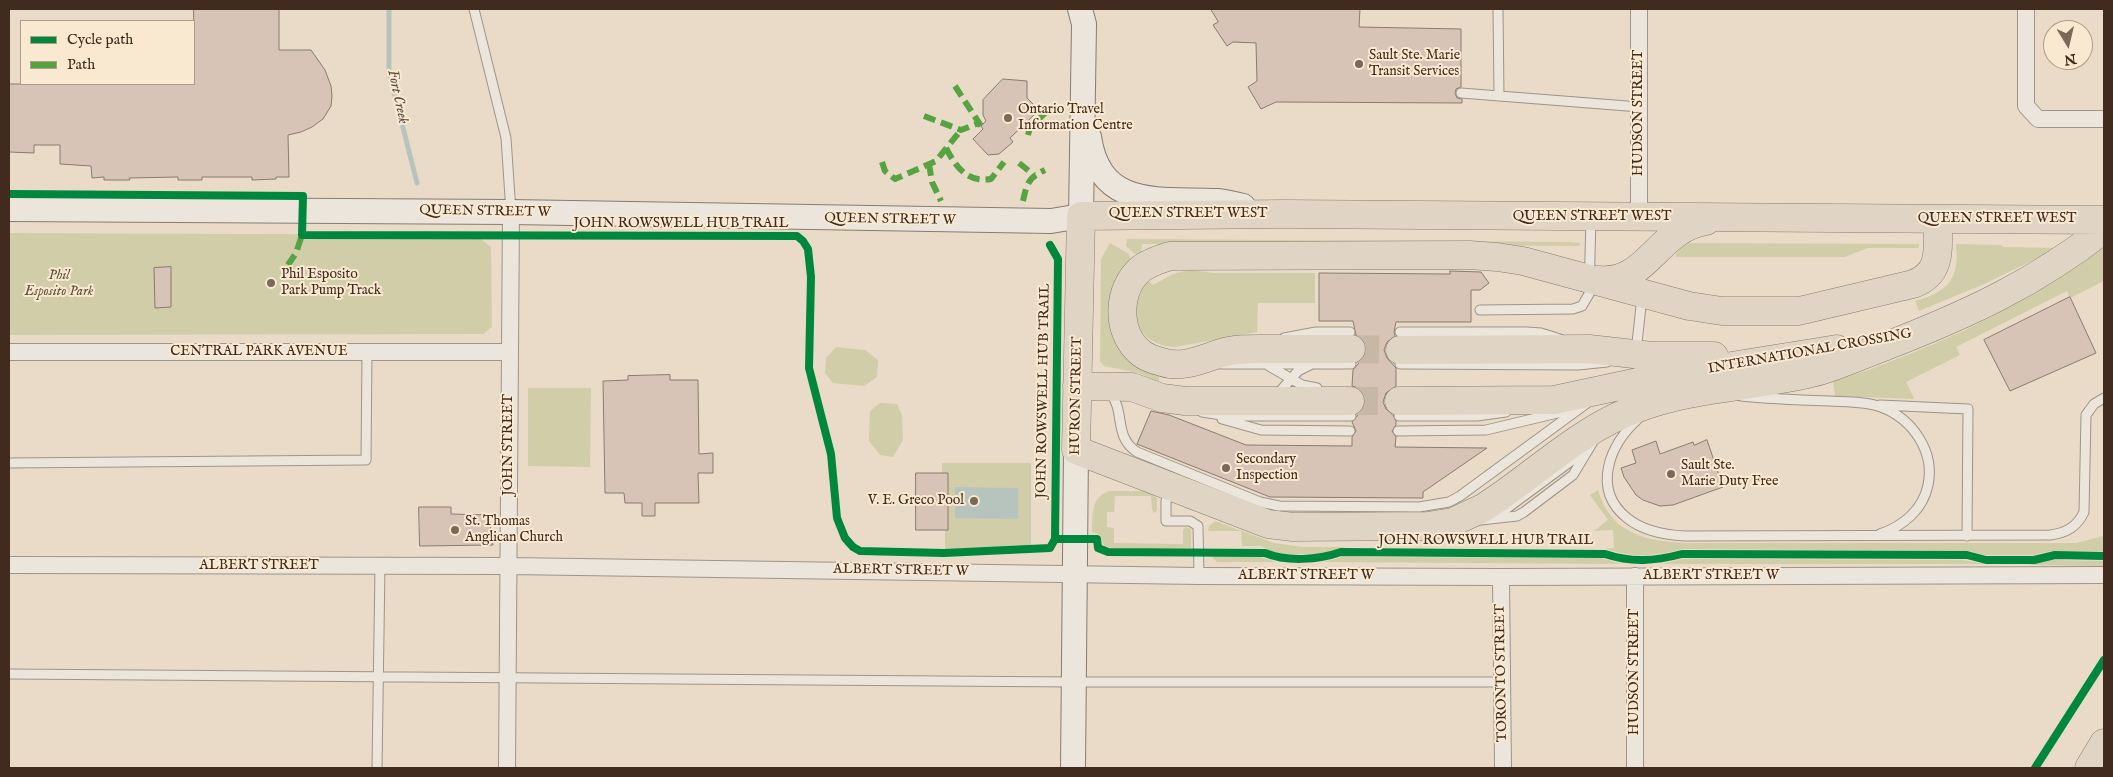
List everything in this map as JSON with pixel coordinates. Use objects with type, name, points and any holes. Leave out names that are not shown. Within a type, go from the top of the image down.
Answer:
[{"type":"highway","name":"QUEEN STREET WEST","points":[[1081,216],[1284,214],[1591,218],[2104,220]]},
{"type":"highway","name":"HURON STREET","points":[[1076,450],[1088,386],[1081,216]]},
{"type":"highway","points":[[1590,279],[1613,280],[1627,276],[1676,234],[1696,223],[1719,218]]},
{"type":"highway","points":[[1351,349],[1230,351],[1192,362],[1177,364],[1152,359],[1141,353],[1128,335],[1122,310],[1123,297],[1134,277],[1151,263],[1170,256],[1469,255],[1523,261],[1705,309],[1782,312],[1814,309],[1924,280],[1932,273],[1936,264],[1938,219]]},
{"type":"highway","points":[[1924,331],[1965,315],[2022,286],[2077,251],[2104,229]]},
{"type":"highway","name":"INTERNATIONAL CROSSING","points":[[1399,409],[1537,401],[1572,397],[1610,389],[1648,363],[1808,355],[1924,331]]},
{"type":"highway","name":"INTERNATIONAL CROSSING","points":[[1076,450],[1149,467],[1172,487],[1255,521],[1280,526],[1415,527],[1453,522],[1491,503],[1576,441],[1637,408],[1694,393],[1814,373],[1924,331]]},
{"type":"highway","points":[[1400,349],[1588,350],[1648,363]]},
{"type":"highway","points":[[1088,386],[1132,387],[1162,398],[1185,401],[1268,401],[1351,409]]},
{"type":"highway","points":[[2089,768],[2104,742]]},
{"type":"main road","name":"HURON STREET","points":[[1081,216],[1084,97],[1083,14]]},
{"type":"main road","points":[[1084,97],[1095,163],[1100,172],[1123,191],[1153,199],[1219,201],[1284,214]]},
{"type":"main road","name":"QUEEN STREET W","points":[[9,209],[511,212],[1042,221],[1081,216]]},
{"type":"main road","name":"HURON STREET","points":[[1073,768],[1076,450]]},
{"type":"street","name":"HUDSON STREET","points":[[1639,9],[1639,218]]},
{"type":"street","points":[[2026,9],[2026,106],[2038,119],[2104,120]]},
{"type":"street","name":"JOHN STREET","points":[[507,768],[511,212]]},
{"type":"street","name":"CENTRAL PARK AVENUE","points":[[9,352],[509,352]]},
{"type":"street","name":"ALBERT STREET","points":[[9,565],[508,566]]},
{"type":"street","name":"ALBERT STREET W","points":[[508,566],[1199,576],[2104,575]]},
{"type":"street","name":"HUDSON STREET","points":[[1635,576],[1635,768]]},
{"type":"street","name":"TORONTO STREET","points":[[1501,577],[1503,768]]},
{"type":"lane","points":[[474,9],[506,138],[511,212]]},
{"type":"lane","points":[[1498,9],[1499,96]]},
{"type":"lane","points":[[1462,93],[1640,107]]},
{"type":"lane","points":[[1480,310],[1573,309],[1582,306],[1587,300],[1590,279],[1591,218]]},
{"type":"lane","points":[[1643,294],[1648,363]]},
{"type":"lane","points":[[1268,401],[1274,398],[1302,368],[1351,349]]},
{"type":"lane","points":[[1400,349],[1578,364],[1648,363]]},
{"type":"lane","points":[[9,463],[366,460],[367,352]]},
{"type":"lane","points":[[1398,431],[1486,430],[1560,414],[1580,388],[1648,363]]},
{"type":"lane","points":[[1177,364],[1315,364]]},
{"type":"lane","points":[[1263,364],[1275,368],[1307,387],[1324,388],[1268,401]]},
{"type":"lane","points":[[1088,386],[1111,392],[1120,412],[1121,432],[1128,446],[1149,467],[1270,505],[1435,506],[1460,496],[1572,397]]},
{"type":"lane","points":[[1967,536],[1968,409],[1694,393],[1661,404],[1642,415],[1622,434],[1615,445],[1609,462],[1608,482],[1614,503],[1628,519],[1646,528],[1671,535],[1967,536],[2060,534],[2076,525],[2084,512],[2086,415],[2094,404],[2104,398]]},
{"type":"lane","points":[[1162,398],[1261,430],[1350,431]]},
{"type":"lane","points":[[1867,536],[1890,530],[1911,516],[1922,502],[1930,474],[1927,454],[1917,434],[1892,413],[1869,404]]},
{"type":"lane","points":[[1203,412],[1228,416],[1351,409]]},
{"type":"lane","points":[[1484,520],[1510,506],[1581,454],[1616,418]]},
{"type":"lane","points":[[1453,522],[1517,516],[1566,482],[1578,467],[1594,439]]},
{"type":"lane","points":[[1172,487],[1166,501],[1166,521],[1193,522],[1198,526],[1199,576]]},
{"type":"lane","points":[[377,768],[380,566]]},
{"type":"lane","points":[[9,674],[1074,682],[1501,682]]},
{"type":"green space","name":"Phil Esposito Park","points":[[9,233],[476,235],[491,247],[492,327],[483,334],[9,335]]},
{"type":"green space","points":[[1127,239],[1432,241],[1432,245],[1142,244],[1141,255],[1135,254],[1126,246]]},
{"type":"green space","points":[[1437,241],[1580,243],[1579,246],[1437,245]]},
{"type":"green space","points":[[1110,243],[1129,254],[1132,262],[1121,277],[1111,298],[1110,324],[1159,371],[1159,382],[1139,373],[1104,366],[1100,361],[1101,259]]},
{"type":"green space","points":[[1678,243],[1919,244],[1919,246],[1918,248],[1868,248],[1844,257],[1676,257]]},
{"type":"green space","points":[[1956,244],[2058,248],[1984,284],[1919,311],[1915,301],[1944,288],[1953,275],[1957,256]]},
{"type":"green space","points":[[2101,248],[2104,248],[2104,281],[2070,298],[2067,291],[1956,347],[1960,355],[1906,382],[1913,399],[1835,396],[1833,381],[1863,372],[1912,353],[1986,320],[2057,279]]},
{"type":"green space","points":[[1189,270],[1214,273],[1315,273],[1315,303],[1258,303],[1257,332],[1175,347],[1162,345],[1151,340],[1143,333],[1138,324],[1136,314],[1137,303],[1141,292],[1149,281],[1153,285],[1173,274]]},
{"type":"green space","points":[[836,347],[865,350],[878,360],[877,377],[864,386],[833,383],[825,373],[826,358]]},
{"type":"green space","points":[[528,388],[591,388],[590,467],[528,466]]},
{"type":"green space","points":[[880,403],[897,404],[902,415],[903,440],[893,457],[880,455],[869,441],[870,411]]},
{"type":"green space","name":"V. E. Greco Pool","points":[[942,463],[1031,463],[1031,549],[945,549],[945,530],[916,530],[916,473],[942,473]]},
{"type":"green space","points":[[1598,490],[1611,517],[1621,526],[1644,537],[1671,542],[2076,543],[2104,536],[2104,551],[2051,551],[2034,555],[1984,555],[1969,551],[1683,549],[1654,554],[1626,554],[1606,549],[1614,548],[1613,530],[1594,531],[1608,520],[1590,495]]},
{"type":"green space","points":[[1109,491],[1148,491],[1157,498],[1157,511],[1154,513],[1151,496],[1115,496],[1114,512],[1107,512],[1107,527],[1114,528],[1114,543],[1183,544],[1183,530],[1186,527],[1191,529],[1191,548],[1111,548],[1104,546],[1100,535],[1092,532],[1093,513],[1098,498]]},
{"type":"green space","points":[[1215,521],[1274,543],[1303,547],[1345,547],[1326,554],[1276,554],[1261,546],[1242,546],[1241,531],[1208,531],[1209,526]]},
{"type":"green space","points":[[1257,556],[1276,562],[1217,562],[1212,557]]},
{"type":"green space","points":[[1342,557],[1601,558],[1621,564],[1324,562]]},
{"type":"green space","points":[[1682,559],[1962,560],[1986,564],[1662,564]]},
{"type":"green space","points":[[2051,560],[2104,561],[2104,566],[2028,565]]},
{"type":"shaded area","points":[[955,487],[1018,488],[1018,519],[955,518]]},
{"type":"building","points":[[194,9],[279,9],[279,50],[311,50],[325,70],[331,86],[331,106],[323,119],[312,127],[288,135],[289,177],[252,180],[252,177],[202,177],[202,180],[178,180],[178,177],[104,180],[104,177],[92,178],[91,166],[60,164],[60,145],[34,145],[34,153],[9,152],[9,84],[195,85]]},
{"type":"building","name":"Sault Ste. Marie Transit Services","points":[[1211,9],[1360,9],[1359,27],[1461,29],[1461,87],[1456,89],[1455,93],[1457,98],[1462,99],[1462,103],[1276,102],[1261,109],[1248,87],[1257,81],[1256,43],[1233,42],[1227,46],[1213,25],[1218,22]]},
{"type":"building","name":"Ontario Travel Information Centre","points":[[1003,79],[1027,81],[1027,98],[1034,105],[1035,114],[1010,138],[1013,142],[999,154],[988,155],[973,139],[983,129],[981,126],[986,121],[983,115],[983,100]]},
{"type":"building","points":[[171,267],[171,307],[155,308],[154,268]]},
{"type":"building","points":[[1450,271],[1481,272],[1489,283],[1480,290],[1471,290],[1471,322],[1396,322],[1395,336],[1387,342],[1384,350],[1387,358],[1396,368],[1396,386],[1386,393],[1383,402],[1396,421],[1392,431],[1396,437],[1395,447],[1487,448],[1423,492],[1423,498],[1270,497],[1137,444],[1151,411],[1169,415],[1246,445],[1352,446],[1352,437],[1356,431],[1352,422],[1363,409],[1366,401],[1363,393],[1358,388],[1352,386],[1353,370],[1364,357],[1367,349],[1364,341],[1356,335],[1353,321],[1319,321],[1319,273],[1450,274]]},
{"type":"building","points":[[2070,297],[2096,353],[2010,391],[1984,340]]},
{"type":"building","points":[[670,375],[670,380],[698,380],[699,454],[713,453],[713,473],[698,473],[699,503],[655,503],[655,516],[642,516],[642,503],[625,503],[624,493],[605,493],[603,381],[628,380],[628,376]]},
{"type":"building","name":"Sault Ste. Marie Duty Free","points":[[1707,440],[1723,487],[1673,505],[1660,506],[1643,500],[1636,495],[1624,477],[1621,468],[1636,463],[1632,450],[1656,441],[1660,454],[1693,442],[1694,445]]},
{"type":"building","points":[[916,473],[948,473],[948,530],[916,530]]},
{"type":"building","name":"St. Thomas Anglican Church","points":[[419,507],[451,507],[451,514],[489,515],[493,545],[420,546]]},
{"type":"waterway","name":"Fort Creek","points":[[389,9],[389,72],[417,183]]},
{"type":"tunnel","points":[[1351,349],[1400,350]]},
{"type":"tunnel","points":[[1350,401],[1399,401]]},
{"type":"marked path","points":[[955,86],[981,126]]},
{"type":"marked path","points":[[1028,135],[1030,128],[1047,111]]},
{"type":"marked path","points":[[924,116],[961,130],[979,123]]},
{"type":"marked path","points":[[882,162],[885,171],[895,179],[936,161],[961,130]]},
{"type":"marked path","points":[[946,148],[958,167],[975,179],[991,179],[1004,162]]},
{"type":"marked path","points":[[1019,163],[1034,175]]},
{"type":"marked path","points":[[929,164],[932,182],[941,201]]},
{"type":"marked path","points":[[1023,201],[1029,182],[1045,170]]},
{"type":"marked path","points":[[288,265],[296,253],[302,235]]},
{"type":"cycle path","name":"JOHN ROWSWELL HUB TRAIL","points":[[9,194],[303,196],[302,235],[797,236],[808,249],[811,277],[809,368],[831,454],[837,518],[845,538],[853,547],[860,551],[944,553],[1050,548],[1055,539],[1058,259],[1050,245]]},
{"type":"cycle path","name":"JOHN ROWSWELL HUB TRAIL","points":[[1055,539],[1097,539],[1098,548],[1108,552],[1265,553],[1293,559],[1323,557],[1341,552],[1605,554],[1634,560],[1682,554],[1967,555],[1986,560],[2034,560],[2055,555],[2104,556]]},
{"type":"cycle path","points":[[2035,768],[2104,660]]},
{"type":"place","name":"Sault Ste. Marie Transit Services","points":[[1359,64]]},
{"type":"place","name":"Ontario Travel Information Centre","points":[[1008,118]]},
{"type":"place","name":"Phil Esposito Park Pump Track","points":[[271,283]]},
{"type":"place","name":"Secondary Inspection","points":[[1226,468]]},
{"type":"place","name":"Sault Ste. Marie Duty Free","points":[[1671,474]]},
{"type":"place","name":"V. E. Greco Pool","points":[[974,501]]},
{"type":"place","name":"St. Thomas Anglican Church","points":[[455,530]]}]
